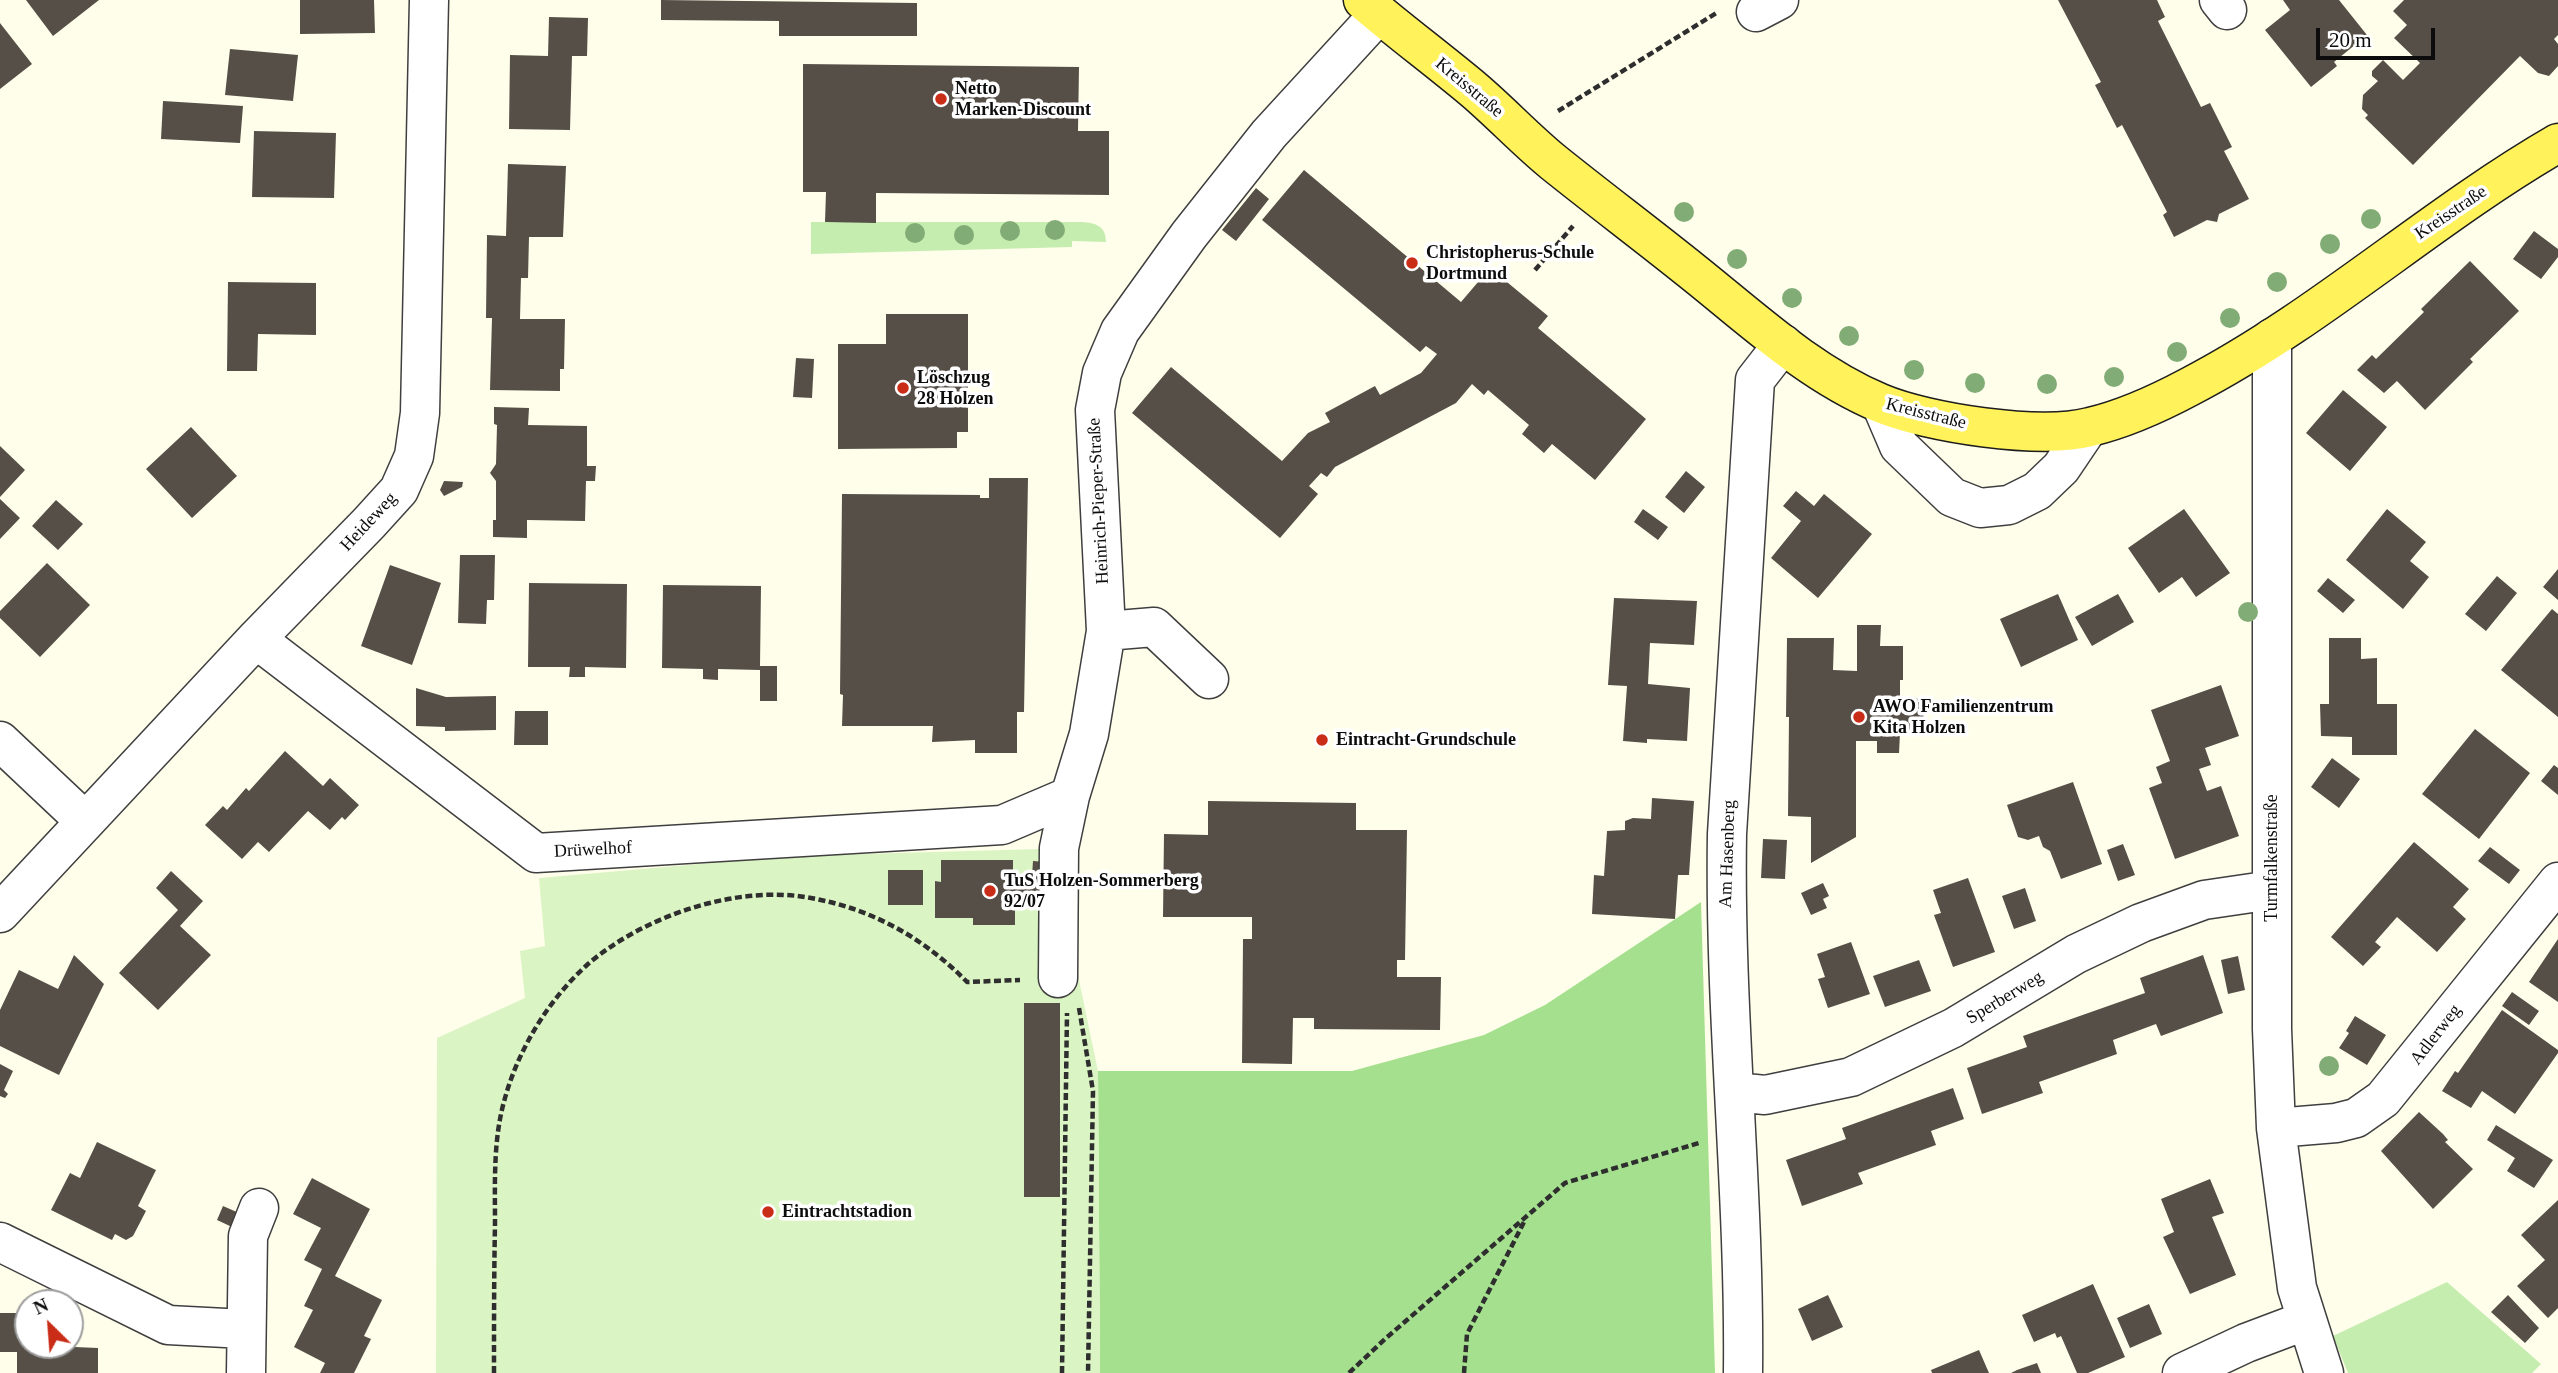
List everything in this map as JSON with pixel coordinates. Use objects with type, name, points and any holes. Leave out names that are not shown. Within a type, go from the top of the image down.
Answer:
[{"type":"main road","name":"Kreisstraße","points":[[1371,7],[1473,90],[1550,159],[1783,344],[1830,377],[1881,404],[1944,420],[1992,428],[2044,431],[2088,428],[2138,411],[2189,387],[2272,338],[2447,215],[2555,149]]},
{"type":"street","name":"Heideweg","points":[[0,913],[399,490],[414,456],[419,413],[429,0]]},
{"type":"street","name":"Heinrich-Pieper-Straße","points":[[1062,978],[1059,848],[1070,796],[1089,734],[1105,631],[1095,410],[1102,373],[1121,331],[1189,234],[1371,7]]},
{"type":"street","name":"Turmfalkenstraße","points":[[2272,338],[2272,1029],[2276,1128],[2297,1288],[2324,1373]]},
{"type":"street","name":"Am Hasenberg","points":[[1743,1373],[1735,1091],[1726,908],[1727,834],[1755,380],[1783,344]]},
{"type":"street","points":[[1881,404],[1899,446],[1952,497],[1980,508],[2009,505],[2037,491],[2061,468],[2088,428]]},
{"type":"street","points":[[1105,631],[1154,627],[1209,679]]},
{"type":"street","name":"Drüwelhof","points":[[256,639],[536,853],[1002,825],[1070,796]]},
{"type":"street","points":[[0,741],[86,821]]},
{"type":"street","name":"Adlerweg","points":[[2276,1128],[2356,1118],[2383,1099],[2558,881]]},
{"type":"street","name":"Sperberweg","points":[[1735,1091],[1765,1095],[1851,1077],[1953,1028],[2076,954],[2141,923],[2204,900],[2272,890]]},
{"type":"street","points":[[246,1373],[248,1237],[259,1208]]},
{"type":"street","points":[[0,1242],[168,1325],[245,1329]]},
{"type":"street","points":[[2182,1373],[2246,1343],[2307,1320]]},
{"type":"path","points":[[1558,111],[1754,6]]},
{"type":"path","points":[[1535,270],[1573,226]]},
{"type":"path","points":[[494,1373],[495,1142],[505,1097],[527,1041],[556,999],[588,964],[618,943],[682,911],[718,901],[791,896],[838,905],[893,925],[923,942],[967,982],[1062,978]]},
{"type":"path","points":[[1062,978],[1062,1373]]},
{"type":"path","points":[[1062,978],[1078,999],[1093,1091],[1088,1373]]},
{"type":"path","points":[[1349,1373],[1565,1183],[1736,1132]]},
{"type":"path","points":[[1464,1373],[1467,1334],[1527,1216]]},
{"type":"green space","points":[[811,222],[1082,222],[1099,226],[1104,232],[1106,242],[1072,241],[1072,247],[811,254]]},
{"type":"green space","name":"Eintrachtstadion","points":[[1075,848],[1074,956],[1098,1071],[1100,1373],[436,1373],[437,1038],[525,998],[520,951],[545,946],[539,878],[792,856]]},
{"type":"green space","points":[[1701,902],[1715,1373],[1100,1373],[1098,1071],[1352,1071],[1484,1035],[1545,1005]]},
{"type":"green space","points":[[2447,1282],[2541,1364],[2532,1373],[2348,1373],[2333,1336]]},
{"type":"building","points":[[26,0],[99,0],[53,36]]},
{"type":"building","points":[[300,0],[374,0],[375,33],[300,34]]},
{"type":"building","points":[[661,0],[917,3],[917,36],[779,36],[779,21],[661,20]]},
{"type":"building","points":[[2058,0],[2157,0],[2165,17],[2158,21],[2201,107],[2210,103],[2232,147],[2224,151],[2249,199],[2219,214],[2217,222],[2207,220],[2174,237],[2163,215],[2167,212],[2122,125],[2117,128],[2095,85],[2101,82]]},
{"type":"building","points":[[2283,0],[2339,0],[2367,35],[2334,62],[2337,66],[2311,87],[2265,30],[2290,10]]},
{"type":"building","points":[[2404,0],[2558,0],[2558,35],[2554,39],[2558,44],[2558,66],[2549,76],[2538,73],[2520,56],[2413,165],[2365,118],[2368,115],[2362,109],[2363,95],[2378,81],[2372,76],[2372,71],[2383,60],[2403,80],[2420,63],[2394,38],[2407,25],[2393,11]]},
{"type":"building","points":[[549,17],[588,18],[587,56],[572,56],[570,130],[509,129],[510,55],[548,56]]},
{"type":"building","points":[[0,23],[32,64],[0,89]]},
{"type":"building","points":[[230,49],[298,55],[293,101],[225,95]]},
{"type":"building","name":"Netto Marken-Discount","points":[[803,64],[1079,67],[1078,131],[1109,131],[1109,195],[876,193],[876,223],[825,222],[826,192],[803,192]]},
{"type":"building","points":[[163,101],[243,106],[240,143],[161,139]]},
{"type":"building","points":[[254,131],[336,133],[334,198],[252,197]]},
{"type":"building","points":[[508,164],[566,166],[563,237],[529,237],[528,278],[521,278],[520,319],[565,319],[564,369],[560,369],[560,391],[490,390],[492,318],[486,318],[487,235],[506,236]]},
{"type":"building","points":[[1304,170],[1461,302],[1490,268],[1548,316],[1538,328],[1646,419],[1595,480],[1552,444],[1544,453],[1522,434],[1529,425],[1488,390],[1484,395],[1472,384],[1456,403],[1335,467],[1327,477],[1321,473],[1309,486],[1318,494],[1280,538],[1132,413],[1171,367],[1282,461],[1308,433],[1330,422],[1325,413],[1375,386],[1380,395],[1421,373],[1437,354],[1426,346],[1420,352],[1262,220]]},
{"type":"building","points":[[1256,188],[1269,199],[1236,241],[1222,230]]},
{"type":"building","points":[[2534,231],[2558,249],[2558,257],[2541,279],[2513,259]]},
{"type":"building","points":[[2470,261],[2519,311],[2470,359],[2473,362],[2425,410],[2397,381],[2384,393],[2357,370],[2372,355],[2376,359],[2424,312],[2421,309]]},
{"type":"building","points":[[228,282],[316,283],[316,335],[258,334],[257,371],[227,371]]},
{"type":"building","name":"Löschzug 28 Holzen","points":[[886,314],[968,314],[968,432],[957,432],[957,448],[838,449],[838,344],[886,344]]},
{"type":"building","points":[[796,358],[814,359],[812,398],[793,397]]},
{"type":"building","points":[[2343,390],[2387,427],[2350,471],[2306,433]]},
{"type":"building","points":[[494,407],[529,408],[528,425],[587,426],[587,466],[596,466],[595,481],[586,481],[585,521],[527,520],[527,538],[493,537],[496,481],[490,473],[496,464],[497,425],[494,424]]},
{"type":"building","points":[[191,427],[237,476],[192,518],[146,469]]},
{"type":"building","points":[[0,446],[25,470],[0,497]]},
{"type":"building","points":[[1686,471],[1705,487],[1684,513],[1665,497]]},
{"type":"building","points":[[989,478],[1028,478],[1024,712],[1017,712],[1017,753],[975,753],[975,740],[932,742],[933,726],[842,726],[842,494],[980,495],[980,498],[989,498]]},
{"type":"building","points":[[444,481],[463,482],[462,487],[444,496],[440,490]]},
{"type":"building","points":[[1796,491],[1814,506],[1824,494],[1872,534],[1818,598],[1771,558],[1801,521],[1783,506]]},
{"type":"building","points":[[0,499],[20,518],[0,539]]},
{"type":"building","points":[[56,500],[83,524],[58,550],[32,526]]},
{"type":"building","points":[[1643,509],[1668,527],[1658,540],[1634,522]]},
{"type":"building","points":[[2184,509],[2230,573],[2196,597],[2182,577],[2159,593],[2128,548]]},
{"type":"building","points":[[2387,509],[2426,542],[2410,561],[2429,577],[2403,609],[2346,560]]},
{"type":"building","points":[[460,555],[495,555],[494,600],[487,600],[486,624],[458,623]]},
{"type":"building","points":[[47,563],[90,605],[40,657],[0,618],[0,611]]},
{"type":"building","points":[[390,565],[441,583],[412,665],[361,646]]},
{"type":"building","points":[[2558,569],[2558,600],[2543,587]]},
{"type":"building","points":[[2497,576],[2517,593],[2486,631],[2465,614]]},
{"type":"building","points":[[2328,578],[2355,600],[2343,613],[2317,591]]},
{"type":"building","points":[[529,583],[627,584],[626,668],[585,667],[585,677],[569,677],[570,667],[528,667]]},
{"type":"building","points":[[663,585],[761,586],[760,666],[777,666],[777,701],[760,701],[760,670],[718,669],[718,680],[703,679],[703,669],[662,668]]},
{"type":"building","points":[[2058,594],[2078,640],[2021,667],[2000,619]]},
{"type":"building","points":[[2118,594],[2134,622],[2092,646],[2075,617]]},
{"type":"building","points":[[1614,598],[1697,601],[1694,645],[1650,643],[1648,684],[1690,688],[1687,741],[1623,741],[1627,686],[1608,685]]},
{"type":"building","points":[[2552,609],[2558,614],[2558,717],[2501,670]]},
{"type":"building","points":[[1857,625],[1881,625],[1880,646],[1903,646],[1900,698],[1924,699],[1923,732],[1900,733],[1899,753],[1877,753],[1877,741],[1856,741],[1856,837],[1811,863],[1811,817],[1788,816],[1787,638],[1834,638],[1833,670],[1857,671]]},
{"type":"building","points":[[2329,638],[2361,638],[2361,659],[2377,658],[2377,704],[2397,704],[2397,755],[2352,755],[2352,737],[2321,736],[2320,704],[2329,704]]},
{"type":"building","points":[[2221,685],[2239,736],[2205,748],[2211,765],[2199,769],[2207,791],[2221,786],[2239,836],[2175,859],[2149,788],[2162,783],[2156,767],[2170,761],[2151,710]]},
{"type":"building","points":[[416,688],[446,697],[496,696],[496,730],[445,731],[445,727],[416,726]]},
{"type":"building","points":[[515,711],[548,711],[548,745],[514,745]]},
{"type":"building","points":[[2475,729],[2530,773],[2479,839],[2422,794]]},
{"type":"building","points":[[285,751],[323,786],[330,778],[359,805],[345,820],[342,817],[330,830],[308,811],[269,852],[258,842],[242,859],[205,825],[223,806],[227,810],[246,788],[249,791]]},
{"type":"building","points":[[2332,758],[2360,779],[2339,808],[2311,787]]},
{"type":"building","points":[[2554,765],[2558,768],[2558,795],[2541,781]]},
{"type":"building","points":[[2073,782],[2102,864],[2061,879],[2050,851],[2043,847],[2039,836],[2028,840],[2018,837],[2007,805]]},
{"type":"building","points":[[1652,798],[1694,801],[1689,875],[1678,875],[1675,919],[1592,914],[1594,875],[1604,876],[1607,831],[1625,830],[1625,821],[1633,818],[1651,819]]},
{"type":"building","points":[[1208,801],[1356,803],[1356,830],[1407,830],[1405,960],[1397,960],[1397,977],[1441,977],[1440,1030],[1314,1029],[1314,1018],[1293,1018],[1292,1064],[1242,1063],[1243,939],[1252,939],[1252,917],[1163,917],[1164,834],[1208,835]]},
{"type":"building","points":[[1763,839],[1787,840],[1785,879],[1761,878]]},
{"type":"building","points":[[2414,842],[2469,889],[2453,907],[2466,919],[2437,952],[2397,917],[2375,942],[2381,947],[2363,966],[2331,937]]},
{"type":"building","points":[[2123,844],[2135,875],[2118,881],[2107,850]]},
{"type":"building","points":[[2490,847],[2520,870],[2509,884],[2478,861]]},
{"type":"building","name":"TuS Holzen-Sommerberg 92/07","points":[[941,860],[1013,860],[1013,876],[1032,876],[1033,861],[1046,862],[1046,902],[1015,901],[1015,925],[973,925],[973,918],[935,918],[935,881],[941,882]]},
{"type":"building","points":[[888,870],[923,870],[923,905],[888,905]]},
{"type":"building","points":[[171,871],[203,901],[180,926],[211,955],[158,1010],[119,973],[178,910],[156,888]]},
{"type":"building","points":[[1968,878],[1995,952],[1953,967],[1934,915],[1941,913],[1933,890]]},
{"type":"building","points":[[1823,883],[1829,896],[1823,899],[1827,908],[1811,915],[1801,893]]},
{"type":"building","points":[[2025,888],[2036,921],[2014,929],[2002,896]]},
{"type":"building","points":[[2558,939],[2558,1002],[2529,982]]},
{"type":"building","points":[[1851,942],[1870,994],[1828,1008],[1818,979],[1825,977],[1817,954]]},
{"type":"building","points":[[74,955],[104,984],[59,1075],[0,1046],[0,1010],[19,970],[58,989]]},
{"type":"building","points":[[2203,955],[2223,1013],[2161,1036],[2156,1024],[2113,1040],[2117,1054],[2039,1082],[2043,1093],[1982,1114],[1967,1068],[2027,1047],[2023,1036],[2145,993],[2140,978]]},
{"type":"building","points":[[2238,956],[2245,990],[2228,994],[2221,960]]},
{"type":"building","points":[[1919,960],[1931,991],[1885,1007],[1873,976]]},
{"type":"building","points":[[2512,992],[2539,1011],[2529,1025],[2502,1006]]},
{"type":"building","points":[[1024,1003],[1060,1003],[1060,1197],[1024,1197]]},
{"type":"building","points":[[2502,1010],[2558,1050],[2515,1114],[2482,1091],[2471,1108],[2442,1091],[2455,1071],[2458,1073]]},
{"type":"building","points":[[2355,1016],[2386,1035],[2367,1065],[2339,1048],[2349,1033],[2346,1031]]},
{"type":"building","points":[[0,1064],[13,1071],[4,1090],[8,1094],[5,1098],[0,1096]]},
{"type":"building","points":[[1953,1088],[1964,1119],[1931,1131],[1936,1145],[1858,1173],[1863,1184],[1802,1206],[1786,1160],[1846,1139],[1842,1128]]},
{"type":"building","points":[[2419,1112],[2443,1134],[2448,1140],[2445,1142],[2473,1169],[2433,1209],[2381,1151]]},
{"type":"building","points":[[2496,1125],[2553,1160],[2534,1188],[2507,1171],[2515,1158],[2487,1140]]},
{"type":"building","points":[[97,1142],[156,1170],[138,1206],[146,1211],[133,1236],[126,1240],[115,1234],[112,1240],[51,1210],[70,1173],[80,1178]]},
{"type":"building","points":[[312,1178],[370,1209],[335,1276],[382,1300],[364,1336],[371,1339],[354,1373],[320,1373],[325,1363],[294,1347],[313,1310],[304,1306],[322,1269],[304,1260],[321,1228],[293,1214]]},
{"type":"building","points":[[2210,1179],[2224,1213],[2212,1217],[2236,1275],[2190,1294],[2163,1237],[2174,1232],[2161,1199]]},
{"type":"building","points":[[2558,1200],[2558,1308],[2548,1318],[2517,1286],[2545,1260],[2521,1235]]},
{"type":"building","points":[[223,1206],[239,1213],[232,1227],[217,1220]]},
{"type":"building","points":[[2093,1284],[2125,1357],[2088,1373],[2077,1373],[2061,1336],[2057,1338],[2055,1333],[2034,1342],[2022,1315]]},
{"type":"building","points":[[1828,1295],[1843,1327],[1812,1341],[1798,1309]]},
{"type":"building","points":[[2508,1295],[2539,1328],[2525,1343],[2491,1312]]},
{"type":"building","points":[[2149,1304],[2162,1334],[2130,1348],[2117,1318]]},
{"type":"building","points":[[0,1313],[14,1313],[14,1352],[0,1352]]},
{"type":"building","points":[[84,1347],[98,1348],[98,1373],[17,1373],[17,1359],[84,1359]]},
{"type":"building","points":[[1979,1350],[1989,1373],[1932,1373],[1931,1370]]},
{"type":"building","points":[[2037,1363],[2041,1373],[2011,1373],[2017,1370]]},
{"type":"place","name":"Netto Marken-Discount","points":[[941,99]]},
{"type":"place","name":"Christopherus-Schule Dortmund","points":[[1412,263]]},
{"type":"place","name":"Löschzug 28 Holzen","points":[[903,388]]},
{"type":"place","name":"AWO Familienzentrum Kita Holzen","points":[[1859,717]]},
{"type":"place","name":"Eintracht-Grundschule","points":[[1322,740]]},
{"type":"place","name":"TuS Holzen-Sommerberg 92/07","points":[[990,891]]},
{"type":"place","name":"Eintrachtstadion","points":[[768,1212]]}]
